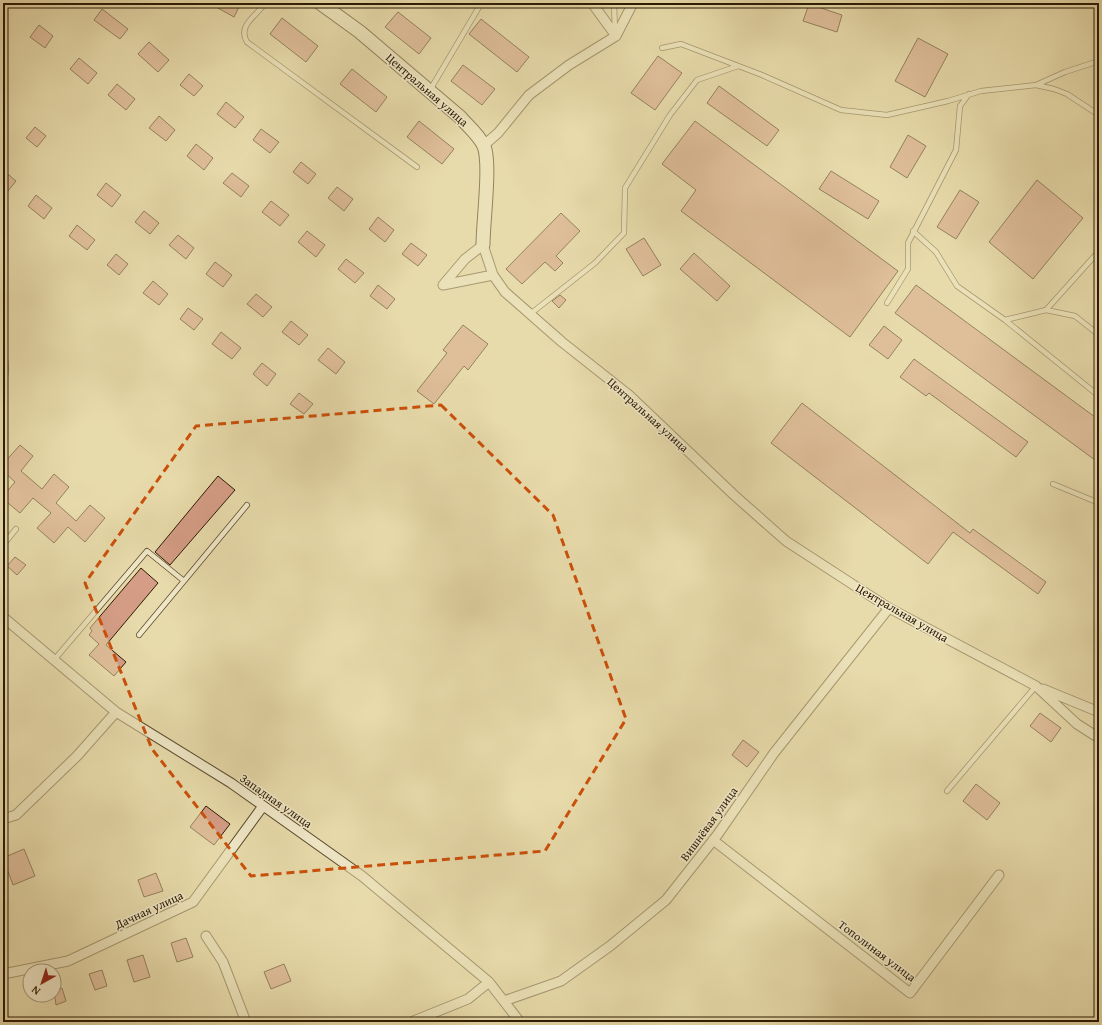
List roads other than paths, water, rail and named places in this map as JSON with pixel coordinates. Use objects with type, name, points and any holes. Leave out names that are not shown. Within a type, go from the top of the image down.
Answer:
[{"type":"street","name":"Центральная улица","points":[[320,3],[360,32],[460,117],[475,133],[484,146],[487,162],[483,245],[493,275],[505,292],[530,315],[629,395],[734,495],[786,541],[889,608],[1036,686],[1077,724],[1099,738]]},
{"type":"street","points":[[592,3],[616,36]]},
{"type":"street","points":[[484,146],[498,133],[529,95],[568,65],[616,36],[633,3]]},
{"type":"street","points":[[483,245],[465,259],[443,285],[493,275]]},
{"type":"street","name":"Вишнёвая улица","points":[[504,1001],[561,981],[610,946],[666,900],[713,840],[774,753],[889,608]]},
{"type":"street","name":"Западная улица","points":[[3,617],[116,712],[231,783],[362,876],[488,982],[520,1022]]},
{"type":"street","points":[[1036,686],[1099,712]]},
{"type":"street","points":[[3,819],[16,815],[77,756],[116,712]]},
{"type":"street","name":"Дачная улица","points":[[3,974],[68,961],[193,902],[263,806]]},
{"type":"street","name":"Тополиная улица","points":[[713,840],[910,993],[999,875]]},
{"type":"street","points":[[206,936],[223,962],[246,1022]]},
{"type":"street","points":[[411,1022],[468,999],[488,982]]},
{"type":"lane","points":[[265,3],[260,12],[251,18],[245,27],[243,35],[247,42],[417,167]]},
{"type":"lane","points":[[430,91],[479,7],[474,3]]},
{"type":"lane","points":[[614,3],[616,36]]},
{"type":"lane","points":[[662,48],[681,44],[739,66],[841,110],[887,115],[980,91],[1036,85],[1065,72],[1099,61]]},
{"type":"lane","points":[[530,315],[595,263],[624,234],[624,188],[670,115],[697,80],[739,66]]},
{"type":"lane","points":[[1036,85],[1067,94],[1099,115]]},
{"type":"lane","points":[[887,303],[908,269],[908,243],[956,150],[960,106],[969,94]]},
{"type":"lane","points":[[914,231],[936,252],[957,286],[1005,320],[1099,396]]},
{"type":"lane","points":[[1046,310],[1099,251]]},
{"type":"lane","points":[[1005,320],[1046,310],[1075,316],[1099,335]]},
{"type":"lane","points":[[1053,484],[1099,503]]},
{"type":"lane","points":[[139,635],[247,505]]},
{"type":"lane","points":[[3,545],[16,529]]},
{"type":"lane","points":[[54,660],[147,551],[184,581]]},
{"type":"lane","points":[[947,791],[1036,686]]}]
